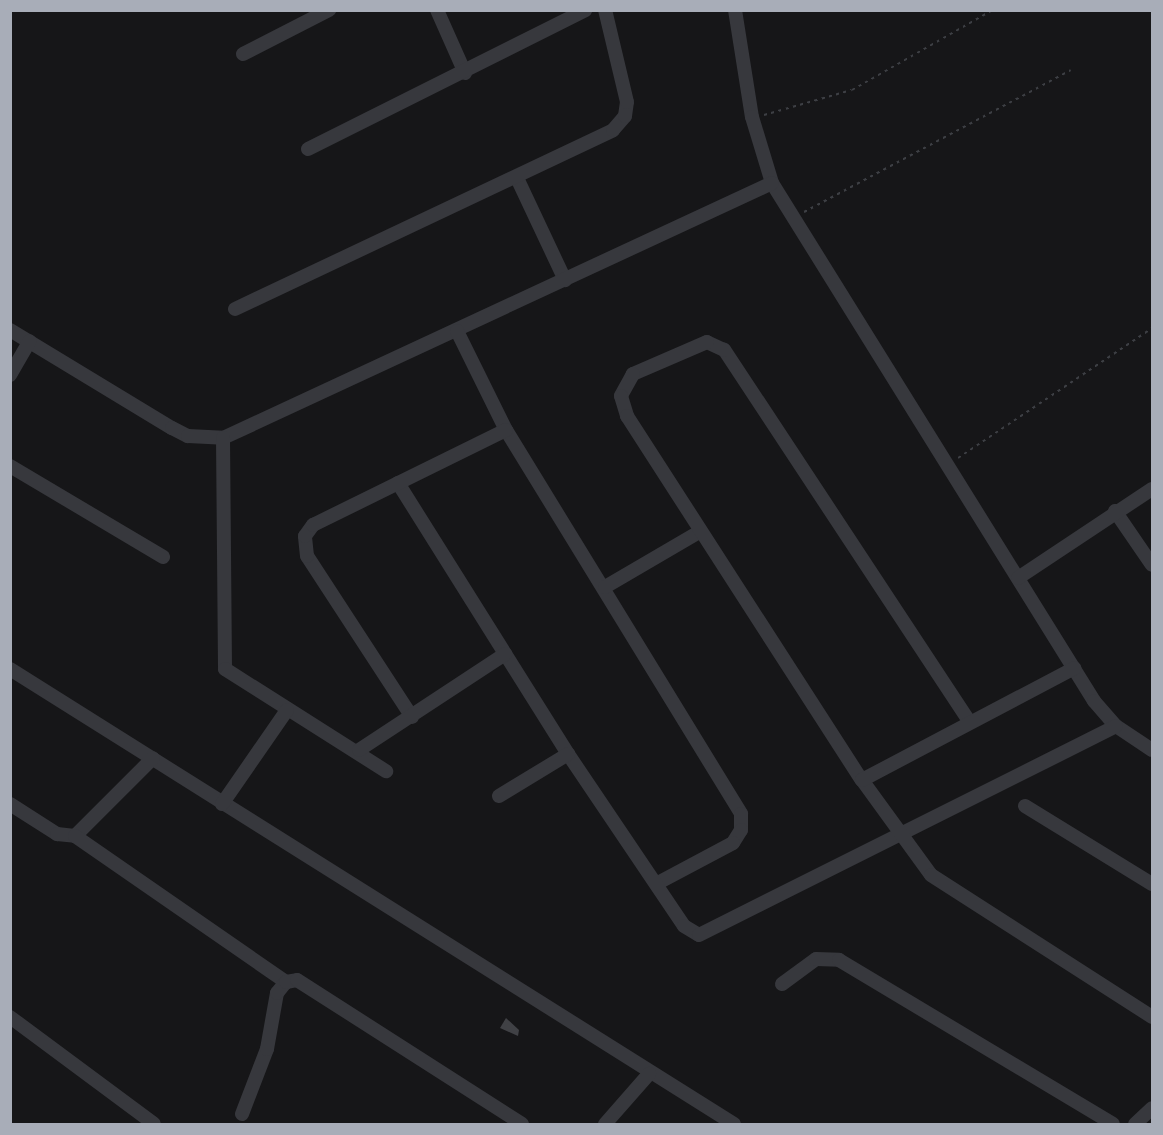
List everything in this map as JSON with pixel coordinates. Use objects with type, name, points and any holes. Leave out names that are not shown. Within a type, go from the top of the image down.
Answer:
[{"type":"street","points":[[243,54],[329,10]]},
{"type":"street","points":[[437,10],[465,73]]},
{"type":"street","points":[[308,149],[465,73],[585,10]]},
{"type":"street","points":[[235,309],[607,134],[625,116],[614,33],[605,10]]},
{"type":"street","points":[[735,10],[752,117],[772,183],[945,466],[1074,668],[1116,726],[1152,750]]},
{"type":"street","points":[[517,178],[565,280]]},
{"type":"street","points":[[10,330],[172,428],[188,436],[223,438],[772,183]]},
{"type":"street","points":[[457,331],[506,430],[605,587],[741,814],[741,830],[733,843],[656,884]]},
{"type":"street","points":[[10,375],[30,341]]},
{"type":"street","points":[[969,721],[729,357],[707,342],[633,374],[621,396],[699,532],[900,834],[946,888],[1152,1017]]},
{"type":"street","points":[[412,717],[307,556],[303,542],[313,525],[506,430]]},
{"type":"street","points":[[223,438],[224,666],[287,710],[359,750],[386,771]]},
{"type":"street","points":[[10,466],[163,557]]},
{"type":"street","points":[[398,483],[568,754],[684,926],[703,936],[1116,726]]},
{"type":"street","points":[[1018,578],[1115,511],[1152,489]]},
{"type":"street","points":[[1115,511],[1152,565]]},
{"type":"street","points":[[605,587],[699,532]]},
{"type":"street","points":[[359,750],[505,654]]},
{"type":"street","points":[[862,780],[969,721],[1074,668]]},
{"type":"street","points":[[10,669],[222,804],[396,908],[649,1074],[734,1125]]},
{"type":"street","points":[[222,804],[287,710]]},
{"type":"street","points":[[499,796],[568,754]]},
{"type":"street","points":[[75,836],[153,758]]},
{"type":"street","points":[[10,804],[57,834],[75,836],[286,982],[308,983],[522,1125]]},
{"type":"street","points":[[1025,806],[1152,884]]},
{"type":"street","points":[[782,984],[816,959],[839,960],[1113,1125]]},
{"type":"street","points":[[242,1114],[267,1049],[278,993],[286,982]]},
{"type":"street","points":[[10,1017],[154,1125]]},
{"type":"street","points":[[605,1125],[649,1074]]},
{"type":"street","points":[[1135,1125],[1152,1108]]},
{"type":"path","points":[[752,117],[852,90],[993,10]]},
{"type":"path","points":[[794,218],[1071,70]]},
{"type":"path","points":[[945,466],[1152,328]]},
{"type":"building","points":[[506,1018],[519,1030],[518,1036],[500,1028]]}]
